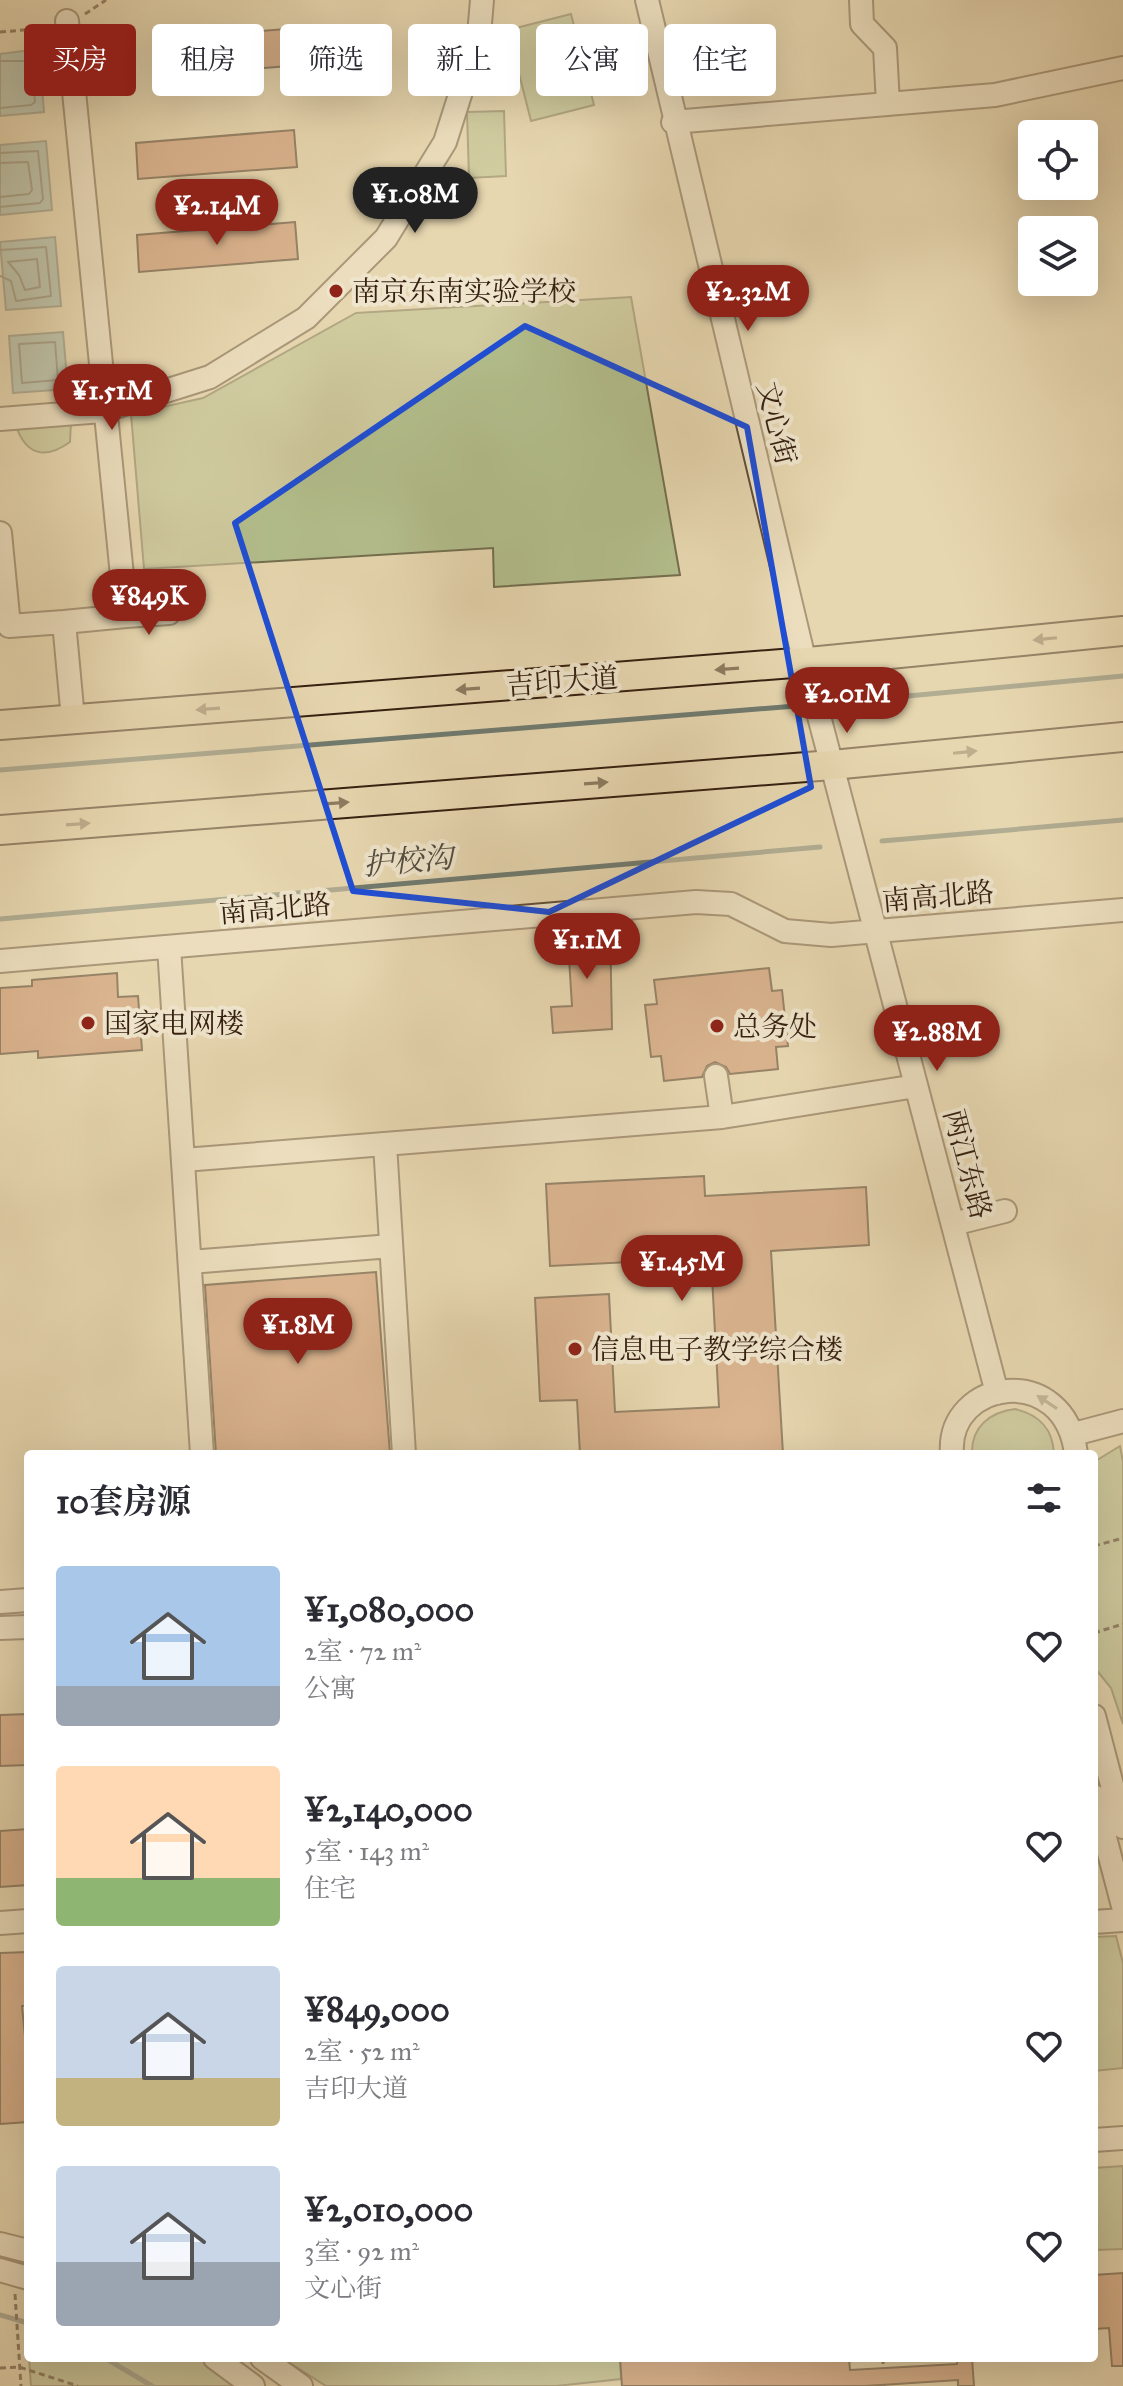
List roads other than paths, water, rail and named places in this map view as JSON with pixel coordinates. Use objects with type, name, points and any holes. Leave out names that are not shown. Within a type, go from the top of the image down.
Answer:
[{"type":"main road","name":"吉印大道","points":[[0,725],[805,663],[1123,631]]},
{"type":"main road","points":[[0,830],[832,765],[1123,737]]},
{"type":"street","points":[[0,419],[107,410],[210,377],[306,318],[386,238],[445,142],[479,35],[482,0]]},
{"type":"street","name":"文心街","points":[[647,0],[673,122],[832,765]]},
{"type":"street","points":[[861,0],[862,24],[885,48],[888,104]]},
{"type":"street","points":[[67,21],[126,616]]},
{"type":"street","points":[[673,122],[995,95],[1123,68]]},
{"type":"street","points":[[0,533],[4,627],[169,613]]},
{"type":"street","points":[[64,622],[73,719]]},
{"type":"street","name":"两江东路","points":[[832,765],[997,1393]]},
{"type":"street","name":"南高北路","points":[[0,961],[696,902],[731,904],[785,931],[831,935],[1123,910]]},
{"type":"street","points":[[169,947],[202,1450]]},
{"type":"street","points":[[716,1076],[722,1117]]},
{"type":"street","points":[[184,1160],[722,1117],[916,1086]]},
{"type":"street","points":[[385,1144],[404,1450]]},
{"type":"street","points":[[953,1224],[1005,1211]]},
{"type":"street","points":[[190,1262],[391,1246]]},
{"type":"street","points":[[953,1450],[957,1425],[969,1408],[997,1393],[1029,1392],[1049,1400],[1064,1415],[1075,1444],[1123,1421]]},
{"type":"street","points":[[0,1602],[24,1600]]},
{"type":"street","points":[[0,1628],[24,1627]]},
{"type":"street","points":[[1098,1734],[1118,1826],[1123,1906]]},
{"type":"street","points":[[1098,1801],[1118,1826]]},
{"type":"street","points":[[1098,1922],[1123,1920]]},
{"type":"street","points":[[0,1923],[24,1921]]},
{"type":"street","points":[[1098,2140],[1123,2138]]},
{"type":"street","points":[[0,2244],[24,2250]]},
{"type":"street","points":[[221,2362],[251,2384],[262,2362]]},
{"type":"street","points":[[267,2362],[301,2386]]},
{"type":"water","points":[[24,51],[24,96],[43,96],[44,112],[0,116],[0,54]]},
{"type":"water","points":[[46,141],[52,210],[0,215],[0,145]]},
{"type":"water","points":[[55,237],[61,306],[6,310],[0,242]]},
{"type":"water","points":[[63,332],[68,389],[13,393],[9,336]]},
{"type":"waterway","points":[[822,704],[1123,676]]},
{"type":"waterway","points":[[0,770],[808,705]]},
{"type":"waterway","name":"护校沟","points":[[882,841],[1123,820]]},
{"type":"waterway","name":"护校沟","points":[[0,919],[820,847]]},
{"type":"waterway","points":[[0,2315],[24,2322]]},
{"type":"waterway","points":[[112,2362],[152,2386]]},
{"type":"place","name":"南京东南实验学校","points":[[336,291]]},
{"type":"place","name":"国家电网楼","points":[[88,1023]]},
{"type":"place","name":"总务处","points":[[717,1026]]},
{"type":"place","name":"信息电子教学综合楼","points":[[575,1349]]}]
